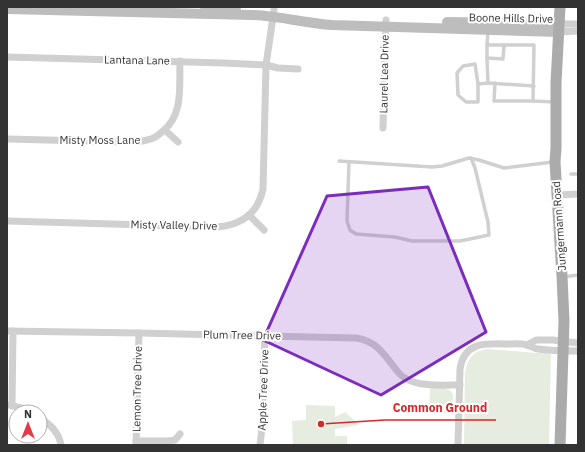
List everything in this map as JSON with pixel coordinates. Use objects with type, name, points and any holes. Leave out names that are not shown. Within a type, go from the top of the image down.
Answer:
[{"type":"main road","name":"Jungermann Road","points":[[560,7],[554,162],[564,320],[560,445]]},
{"type":"street","name":"Boone Hills Drive","points":[[205,7],[257,9],[304,22],[332,25],[386,24],[559,28]]},
{"type":"street","name":"Boone Hills Drive","points":[[7,9],[252,15],[273,13]]},
{"type":"street","name":"Misty Valley Drive","points":[[7,221],[218,227],[236,224],[249,215],[258,204],[263,189],[266,65],[273,13]]},
{"type":"street","name":"Boone Hills Drive","points":[[386,24],[488,30],[559,28]]},
{"type":"street","name":"Laurel Lea Drive","points":[[383,128],[386,24]]},
{"type":"street","points":[[559,28],[578,24]]},
{"type":"street","points":[[559,28],[578,32]]},
{"type":"street","name":"Lantana Lane","points":[[7,57],[180,61],[266,65],[298,70]]},
{"type":"street","name":"Misty Moss Lane","points":[[7,139],[139,142],[155,138],[165,130],[176,116],[178,107],[180,61]]},
{"type":"street","points":[[165,130],[178,142]]},
{"type":"street","points":[[557,195],[578,194]]},
{"type":"street","points":[[249,215],[264,230]]},
{"type":"street","points":[[9,404],[10,331]]},
{"type":"street","name":"Plum Tree Drive","points":[[10,331],[356,338],[369,341],[378,348],[398,372],[410,381],[417,384],[460,385]]},
{"type":"street","name":"Lemon Tree Drive","points":[[136,443],[139,333]]},
{"type":"street","name":"Apple Tree Drive","points":[[260,445],[262,428],[264,336]]},
{"type":"street","points":[[458,445],[461,363],[472,348],[487,343],[527,345],[536,349],[578,343]]},
{"type":"street","points":[[563,346],[578,351]]},
{"type":"street","points":[[48,424],[59,436],[62,445]]},
{"type":"street","points":[[136,443],[175,440],[180,434]]},
{"type":"lane","points":[[488,30],[488,83]]},
{"type":"lane","points":[[487,45],[534,45],[533,101]]},
{"type":"lane","points":[[487,58],[503,59],[504,45]]},
{"type":"lane","points":[[475,64],[478,84],[478,102],[466,102],[458,95],[457,73],[463,66],[475,64]]},
{"type":"lane","points":[[495,83],[494,101],[556,102]]},
{"type":"lane","points":[[478,84],[495,83],[534,86]]},
{"type":"lane","points":[[339,162],[432,167],[442,166],[471,158],[504,168],[554,162]]},
{"type":"lane","points":[[349,162],[347,221],[350,230],[356,234],[395,237],[412,242],[460,241],[489,235],[488,222],[475,168],[471,158]]},
{"type":"lane","points":[[571,174],[578,174]]},
{"type":"lane","points":[[562,277],[578,275]]},
{"type":"highlighted area","points":[[428,187],[486,332],[381,395],[263,340],[327,196]]},
{"type":"shaded area","points":[[487,349],[551,354],[549,445],[464,445],[465,372],[472,356],[478,351]]},
{"type":"shaded area","points":[[430,388],[449,390],[453,394],[453,413],[429,413]]},
{"type":"shaded area","points":[[306,405],[335,406],[335,417],[345,412],[359,425],[335,429],[335,436],[347,436],[347,445],[293,445],[292,421],[306,420]]},
{"type":"place","name":"Common Ground","points":[[321,424]]}]
